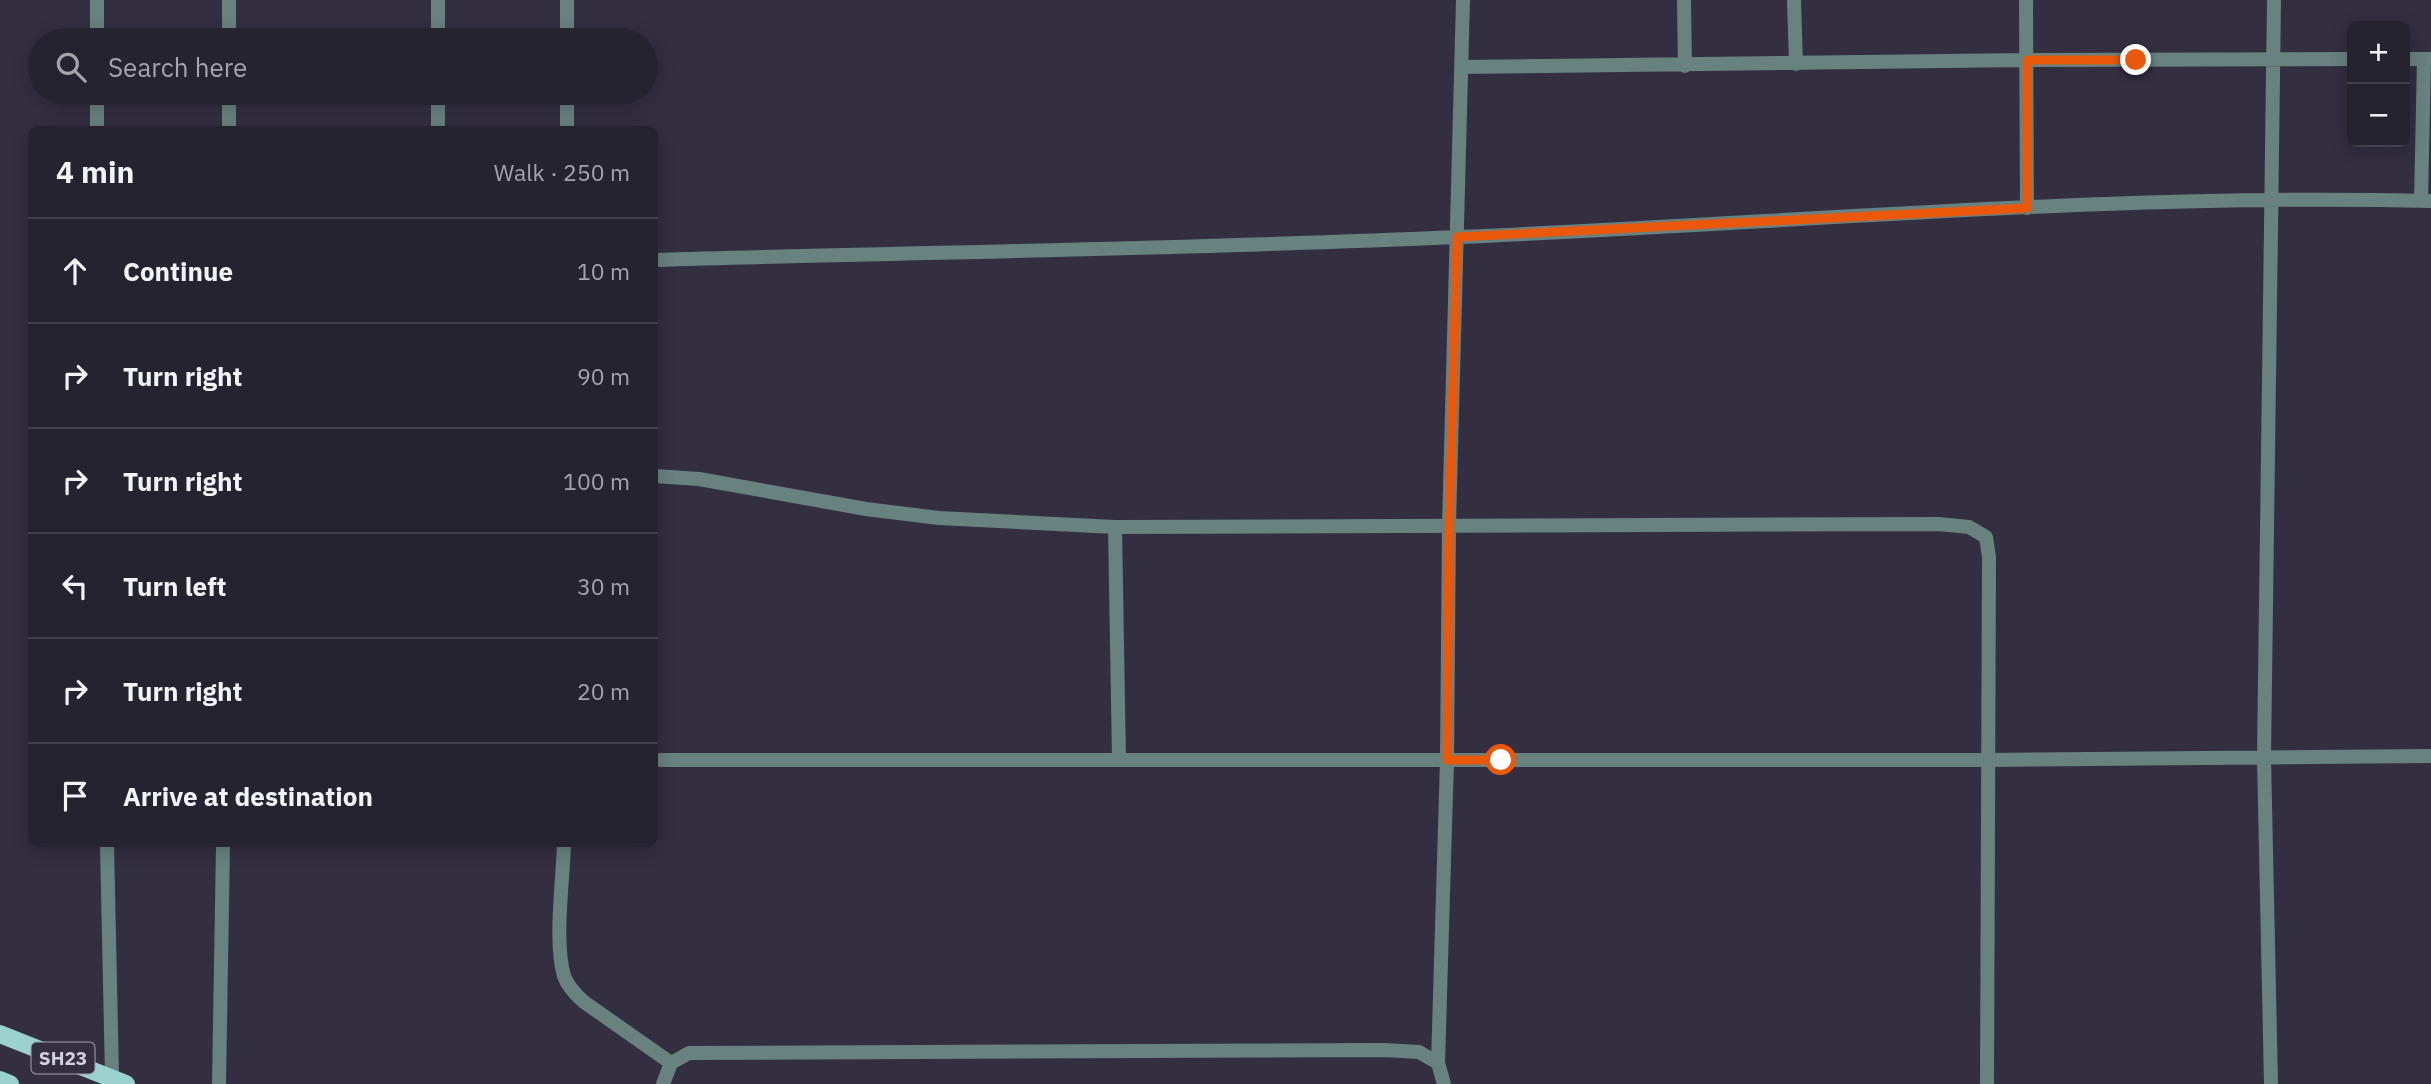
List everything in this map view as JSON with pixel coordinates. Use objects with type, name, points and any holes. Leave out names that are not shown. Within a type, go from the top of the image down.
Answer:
[{"type":"main road","name":"SH23","points":[[0,1034],[119,1081]]},
{"type":"main road","name":"SH23","points":[[0,1080],[9,1084]]},
{"type":"street","points":[[97,0],[97,28]]},
{"type":"street","points":[[229,0],[229,28]]},
{"type":"street","points":[[438,0],[438,28]]},
{"type":"street","points":[[566,0],[566,28]]},
{"type":"street","points":[[1444,1084],[1438,1063],[1463,0]]},
{"type":"street","points":[[1684,0],[1685,65]]},
{"type":"street","points":[[1794,0],[1796,64]]},
{"type":"street","points":[[2026,0],[2027,208]]},
{"type":"street","points":[[2271,1084],[2264,757],[2274,0]]},
{"type":"street","points":[[1461,67],[2347,59]]},
{"type":"street","points":[[658,260],[1457,237],[2272,198],[2426,201],[2428,59],[2410,59]]},
{"type":"street","points":[[97,105],[97,126]]},
{"type":"street","points":[[229,105],[229,126]]},
{"type":"street","points":[[438,105],[439,126]]},
{"type":"street","points":[[566,105],[566,126]]},
{"type":"street","points":[[658,476],[699,479],[866,509],[939,518],[1115,527],[1939,524],[1969,527],[1986,537],[1989,557],[1987,1084]]},
{"type":"street","points":[[1115,527],[1119,760]]},
{"type":"street","points":[[658,760],[1987,760],[2431,756]]},
{"type":"street","points":[[107,847],[119,1081]]},
{"type":"street","points":[[219,1084],[223,847]]},
{"type":"street","points":[[564,847],[561,957],[565,978],[573,992],[584,1002],[671,1063]]},
{"type":"street","points":[[663,1084],[671,1063],[690,1053],[1384,1050],[1419,1052],[1438,1063]]},
{"type":"route","points":[[1501,760],[1447,760],[1449,525],[1457,237],[2027,208],[2027,60],[2136,60]]}]
